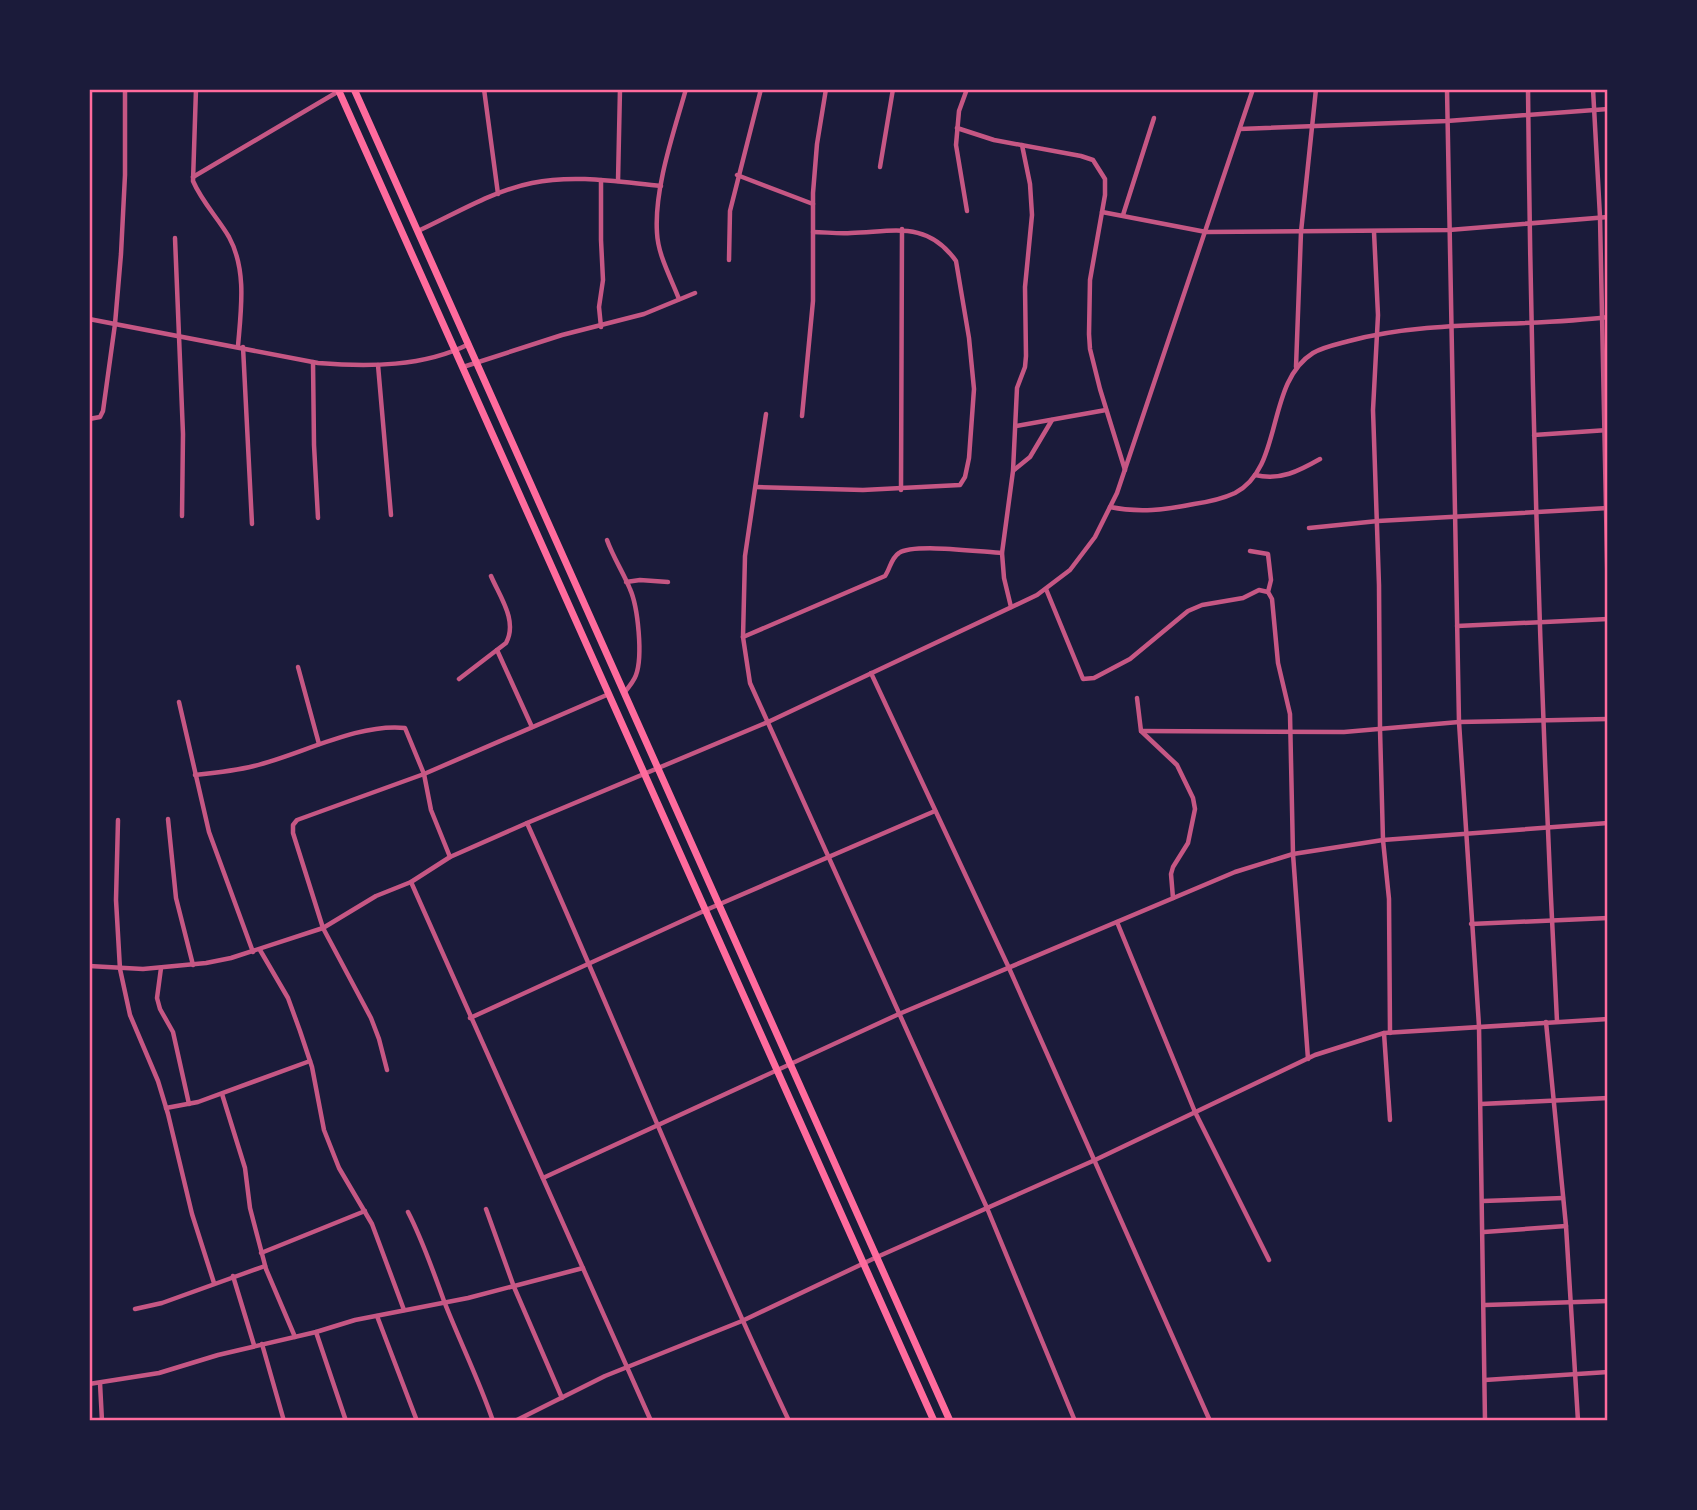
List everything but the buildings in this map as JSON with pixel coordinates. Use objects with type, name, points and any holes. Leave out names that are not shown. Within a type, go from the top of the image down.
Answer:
[{"type":"main road","points":[[354,89],[950,1421]]},
{"type":"main road","points":[[338,90],[934,1421]]},
{"type":"main road","points":[[573,612],[585,606]]},
{"type":"main road","points":[[908,1362],[921,1356]]},
{"type":"street","points":[[89,419],[100,417],[103,411],[115,324],[125,175],[125,89]]},
{"type":"street","points":[[196,89],[193,177],[198,193],[228,235],[240,268],[241,347],[252,524]]},
{"type":"street","points":[[484,89],[498,194]]},
{"type":"street","points":[[618,181],[620,89]]},
{"type":"street","points":[[679,299],[658,240],[658,214],[661,186],[686,89]]},
{"type":"street","points":[[729,260],[730,211],[761,89]]},
{"type":"street","points":[[802,416],[812,314],[813,204],[817,144],[826,89]]},
{"type":"street","points":[[880,167],[894,89]]},
{"type":"street","points":[[967,89],[960,111],[956,145],[967,211]]},
{"type":"street","points":[[89,966],[161,968],[193,965],[253,952],[323,928],[376,896],[411,882],[450,857],[527,822],[768,722],[1045,589],[1070,569],[1095,537],[1125,471],[1253,89]]},
{"type":"street","points":[[1296,368],[1301,232],[1315,89]]},
{"type":"street","points":[[1447,89],[1459,722],[1479,1026],[1485,1421]]},
{"type":"street","points":[[1528,89],[1530,322],[1542,722],[1558,1021]]},
{"type":"street","points":[[1594,89],[1605,317],[1608,607]]},
{"type":"street","points":[[193,177],[338,90]]},
{"type":"street","points":[[1240,129],[1447,121],[1608,109]]},
{"type":"street","points":[[1122,215],[1154,118]]},
{"type":"street","points":[[957,128],[994,140],[1093,160],[1105,179],[1090,281],[1090,349],[1125,471]]},
{"type":"street","points":[[1011,607],[1004,578],[1002,553],[1013,471],[1017,388],[1026,356],[1025,287],[1032,215],[1030,184],[1022,145]]},
{"type":"street","points":[[737,175],[813,204]]},
{"type":"street","points":[[418,231],[498,194],[532,183],[569,178],[661,186]]},
{"type":"street","points":[[601,180],[601,327]]},
{"type":"street","points":[[1102,212],[1206,232],[1449,230],[1608,216]]},
{"type":"street","points":[[756,487],[901,490],[960,485],[969,458],[974,388],[956,261],[938,244],[921,234],[902,229],[853,233],[813,232]]},
{"type":"street","points":[[901,490],[902,229]]},
{"type":"street","points":[[1374,232],[1378,315],[1373,410],[1378,521],[1383,840],[1389,899],[1387,1033],[1390,1119]]},
{"type":"street","points":[[175,238],[183,434],[182,516]]},
{"type":"street","points":[[463,367],[562,335],[644,314],[695,293]]},
{"type":"street","points":[[1110,507],[1153,512],[1215,500],[1237,492],[1255,475],[1265,454],[1286,387],[1296,368],[1314,352],[1376,334],[1605,317]]},
{"type":"street","points":[[89,319],[313,362],[378,365],[456,351],[469,344]]},
{"type":"street","points":[[313,362],[318,518]]},
{"type":"street","points":[[378,365],[391,515]]},
{"type":"street","points":[[1016,426],[1106,410]]},
{"type":"street","points":[[766,414],[745,556],[743,637],[750,683],[987,1208],[1075,1421]]},
{"type":"street","points":[[1013,471],[1030,457],[1052,420]]},
{"type":"street","points":[[1534,435],[1606,430]]},
{"type":"street","points":[[1255,475],[1279,477],[1295,473],[1320,460]]},
{"type":"street","points":[[1309,528],[1378,521],[1606,508]]},
{"type":"street","points":[[607,540],[615,563],[631,590],[635,613],[639,659],[636,674],[624,694]]},
{"type":"street","points":[[743,637],[885,576],[895,556],[900,552],[925,548],[1002,553]]},
{"type":"street","points":[[1250,551],[1269,554],[1271,580],[1268,592],[1272,599],[1278,663],[1288,701],[1293,854],[1308,1059]]},
{"type":"street","points":[[459,679],[506,643],[512,624],[491,576]]},
{"type":"street","points":[[626,582],[668,582]]},
{"type":"street","points":[[1045,589],[1083,679],[1086,680],[1130,659],[1188,611],[1202,605],[1243,598],[1259,590],[1268,592]]},
{"type":"street","points":[[1457,626],[1608,619]]},
{"type":"street","points":[[497,650],[532,727]]},
{"type":"street","points":[[298,667],[319,744]]},
{"type":"street","points":[[870,673],[1009,968],[1210,1421]]},
{"type":"street","points":[[387,1070],[371,1018],[323,928],[293,833],[293,825],[297,820],[424,774],[609,694]]},
{"type":"street","points":[[1137,698],[1141,731],[1177,765],[1193,798],[1195,809],[1188,844],[1171,874],[1173,898]]},
{"type":"street","points":[[179,702],[209,832],[253,952]]},
{"type":"street","points":[[1141,731],[1289,733],[1459,722],[1608,719]]},
{"type":"street","points":[[195,775],[253,766],[319,744],[370,731],[405,728],[424,774],[431,810],[450,857]]},
{"type":"street","points":[[470,1018],[706,910],[935,811]]},
{"type":"street","points":[[168,819],[176,898],[193,965]]},
{"type":"street","points":[[118,821],[120,968],[130,1015],[158,1081],[192,1214],[214,1283]]},
{"type":"street","points":[[527,822],[742,1321],[789,1421]]},
{"type":"street","points":[[543,1178],[899,1014],[1234,872],[1293,854],[1383,840],[1608,823]]},
{"type":"street","points":[[411,882],[651,1421]]},
{"type":"street","points":[[1471,924],[1608,918]]},
{"type":"street","points":[[1117,922],[1195,1112],[1269,1260]]},
{"type":"street","points":[[260,950],[288,998],[310,1061],[324,1130],[340,1168],[365,1211],[404,1310]]},
{"type":"street","points":[[161,968],[157,998],[173,1032],[189,1104]]},
{"type":"street","points":[[515,1421],[605,1376],[742,1321],[877,1257],[1095,1160],[1308,1059],[1353,1042],[1387,1033],[1608,1019]]},
{"type":"street","points":[[1546,1022],[1566,1226],[1578,1421]]},
{"type":"street","points":[[166,1108],[222,1094],[310,1061]]},
{"type":"street","points":[[222,1094],[245,1168],[250,1208],[261,1253],[295,1337]]},
{"type":"street","points":[[1481,1104],[1608,1098]]},
{"type":"street","points":[[1483,1201],[1563,1198]]},
{"type":"street","points":[[486,1209],[514,1287],[562,1398]]},
{"type":"street","points":[[261,1253],[365,1211]]},
{"type":"street","points":[[408,1212],[423,1240],[445,1302],[482,1386],[493,1421]]},
{"type":"street","points":[[1484,1232],[1566,1226]]},
{"type":"street","points":[[135,1308],[162,1303],[265,1266]]},
{"type":"street","points":[[89,1384],[159,1373],[262,1344],[514,1287],[583,1268]]},
{"type":"street","points":[[233,1276],[254,1346]]},
{"type":"street","points":[[1485,1305],[1608,1301]]},
{"type":"street","points":[[377,1316],[417,1421]]},
{"type":"street","points":[[316,1332],[346,1421]]},
{"type":"street","points":[[262,1344],[284,1421]]},
{"type":"street","points":[[1485,1380],[1608,1372]]},
{"type":"street","points":[[100,1383],[102,1421]]}]
